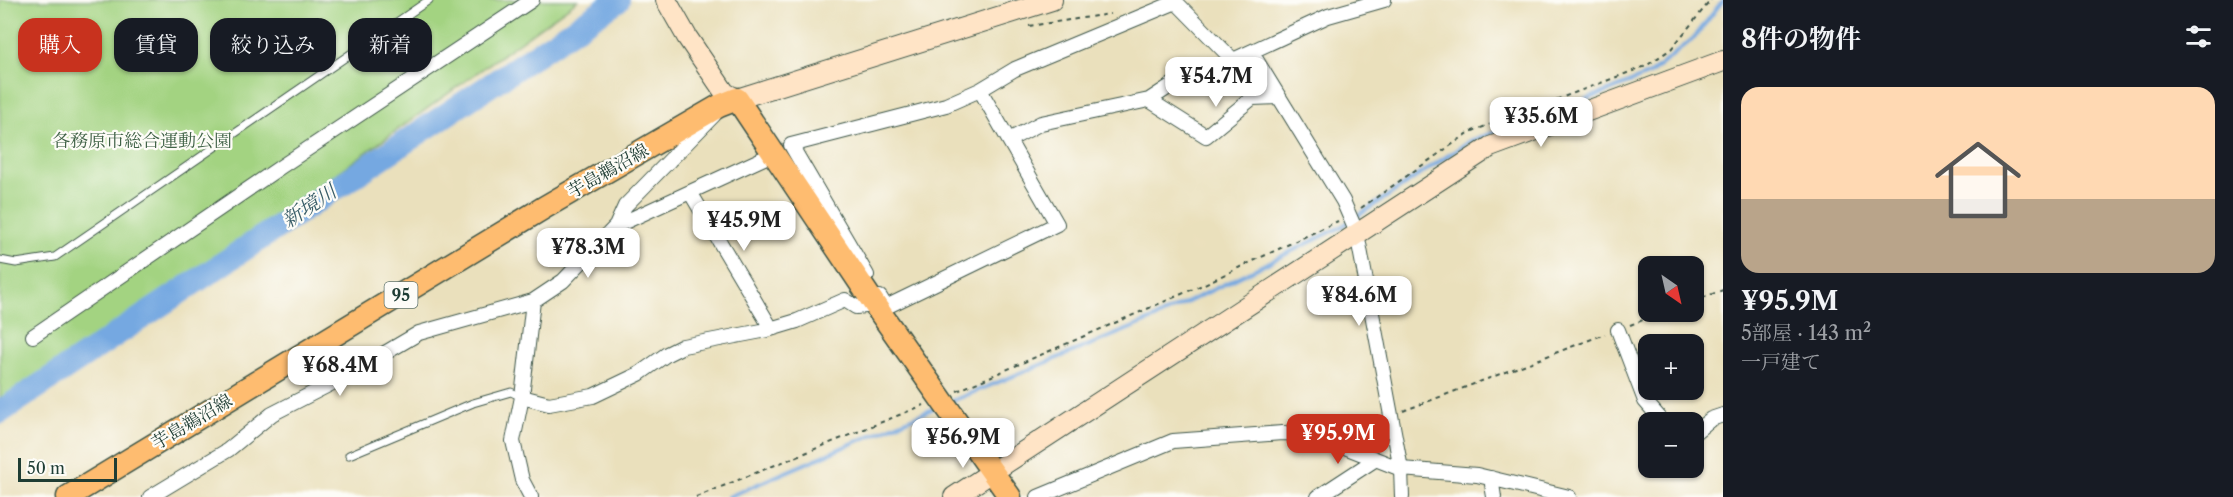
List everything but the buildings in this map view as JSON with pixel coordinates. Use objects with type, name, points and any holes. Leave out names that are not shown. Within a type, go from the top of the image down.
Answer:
[{"type":"main road","points":[[728,102],[880,308],[1010,497]]},
{"type":"main road","name":"芋島鵜沼線","points":[[68,497],[516,225],[728,102]]},
{"type":"street","points":[[33,336],[215,211],[531,0]]},
{"type":"street","points":[[666,0],[687,37],[725,93],[728,102]]},
{"type":"street","points":[[150,497],[228,450],[272,414],[346,376],[419,333],[533,301],[574,272],[616,226],[625,206],[656,172],[728,102],[1052,0]]},
{"type":"street","points":[[1009,140],[1041,123],[1149,100],[1182,80],[1202,76],[1328,16],[1384,0]]},
{"type":"street","points":[[880,308],[791,145],[946,105],[980,90],[1015,69],[1178,1],[1233,60]]},
{"type":"street","points":[[1252,53],[1354,224],[1392,415],[1401,468],[1402,497]]},
{"type":"street","points":[[954,497],[1354,224],[1490,147],[1723,61]]},
{"type":"street","points":[[522,397],[549,404],[593,396],[639,375],[667,354],[683,346],[797,321],[845,300],[856,307],[880,308],[1057,224],[980,90]]},
{"type":"street","points":[[1149,100],[1206,136],[1252,98],[1279,97]]},
{"type":"street","points":[[616,226],[764,158]]},
{"type":"street","points":[[690,192],[771,328]]},
{"type":"street","points":[[531,497],[522,480],[513,441],[522,397],[533,301]]},
{"type":"street","points":[[1618,330],[1645,401],[1654,412]]},
{"type":"street","points":[[1704,425],[1723,415]]},
{"type":"street","points":[[1038,497],[1173,441],[1282,433],[1314,435],[1401,468],[1477,474],[1569,497]]},
{"type":"street","points":[[1318,497],[1376,459]]},
{"type":"street","points":[[1491,478],[1494,497]]},
{"type":"lane","points":[[0,260],[16,262],[55,257],[429,0]]},
{"type":"lane","points":[[349,455],[473,403],[511,392],[522,397]]},
{"type":"path","points":[[696,497],[944,404],[1198,287],[1354,224],[1470,132],[1646,66],[1671,49],[1712,0]]},
{"type":"path","points":[[1021,27],[1110,14]]},
{"type":"path","points":[[1704,297],[1723,290]]},
{"type":"path","points":[[1392,415],[1638,322]]},
{"type":"green space","name":"各務原市総合運動公園","points":[[0,0],[578,0],[0,416]]},
{"type":"waterway","name":"新境川","points":[[0,412],[618,0]]},
{"type":"waterway","points":[[952,401],[1151,320],[1341,227],[1470,141],[1650,74],[1695,37],[1723,0]]},
{"type":"waterway","points":[[728,497],[937,407]]}]
